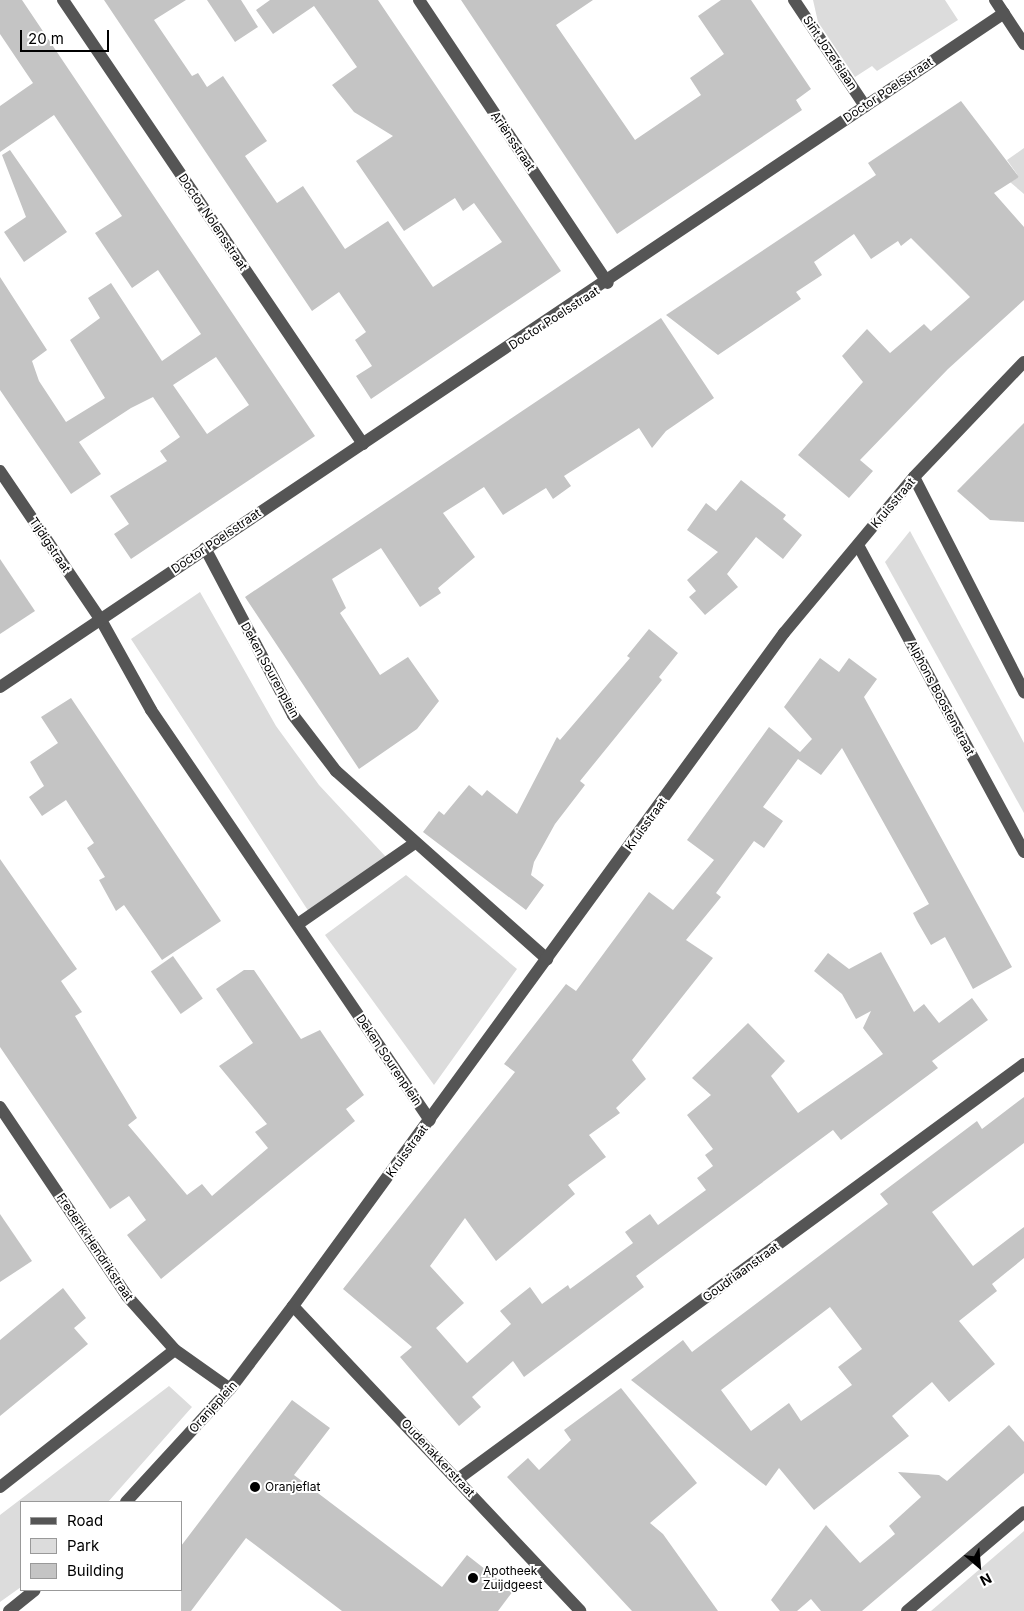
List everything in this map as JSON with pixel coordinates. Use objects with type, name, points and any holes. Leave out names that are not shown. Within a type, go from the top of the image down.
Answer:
[{"type":"street","name":"Doctor Nolensstraat","points":[[63,0],[363,444]]},
{"type":"street","name":"Ariënsstraat","points":[[419,0],[608,283]]},
{"type":"street","name":"Sint Jozefslaan","points":[[794,0],[865,106]]},
{"type":"street","points":[[995,0],[1024,44]]},
{"type":"street","name":"Doctor Poelsstraat","points":[[0,687],[205,548],[608,283],[1004,13]]},
{"type":"street","name":"Kruisstraat","points":[[294,1306],[784,633],[914,477],[1024,362]]},
{"type":"street","name":"Tijdigstraat","points":[[0,471],[101,620]]},
{"type":"street","points":[[914,477],[1024,692]]},
{"type":"street","name":"Alphons Boostenstraat","points":[[858,545],[1024,852]]},
{"type":"street","name":"Deken Sourenplein","points":[[205,548],[293,715],[336,771],[548,959]]},
{"type":"street","name":"Deken Sourenplein","points":[[101,620],[150,710],[298,924],[430,1120]]},
{"type":"street","points":[[298,924],[415,843]]},
{"type":"street","name":"Goudriaanstraat","points":[[458,1479],[1024,1064]]},
{"type":"street","name":"Frederik Hendrikstraat","points":[[0,1107],[127,1296],[176,1350],[230,1389]]},
{"type":"street","name":"Oudenakkerstraat","points":[[294,1306],[458,1479],[577,1610]]},
{"type":"street","name":"Oranjeplein","points":[[127,1501],[230,1389],[294,1306]]},
{"type":"street","points":[[0,1487],[176,1350]]},
{"type":"street","points":[[907,1611],[1024,1512]]},
{"type":"street","points":[[9,1611],[35,1591]]},
{"type":"green space","points":[[813,0],[945,0],[958,20],[877,71],[872,66],[855,77],[818,22]]},
{"type":"green space","points":[[1024,148],[1024,194],[1010,182],[1019,177],[1007,160]]},
{"type":"green space","points":[[910,531],[1024,743],[1024,813],[885,562]]},
{"type":"green space","points":[[200,592],[276,726],[319,785],[386,857],[309,912],[131,639]]},
{"type":"green space","points":[[406,875],[517,969],[434,1085],[325,935]]},
{"type":"green space","points":[[169,1386],[192,1407],[109,1501],[20,1501],[20,1588],[0,1602],[0,1515]]},
{"type":"green space","points":[[1024,1531],[1024,1611],[931,1611]]},
{"type":"building","points":[[0,0],[22,0],[315,436],[131,559],[114,534],[129,524],[110,496],[167,461],[160,451],[180,437],[153,397],[131,408],[79,442],[101,474],[71,494],[0,390],[0,277],[47,350],[32,361],[39,381],[66,422],[105,398],[70,340],[100,318],[88,298],[111,283],[162,361],[201,334],[158,270],[132,288],[95,233],[122,216],[54,115],[0,152],[0,106],[33,83],[0,34]],"holes":[[[216,357],[249,405],[207,434],[173,385]]]},
{"type":"building","points":[[104,0],[186,0],[154,20],[192,76],[198,73],[207,87],[223,76],[267,141],[245,156],[277,203],[303,186],[345,249],[388,221],[433,287],[502,242],[474,203],[463,211],[455,198],[404,231],[356,161],[393,136],[354,112],[332,85],[357,67],[314,6],[273,34],[256,10],[270,0],[378,0],[561,271],[371,399],[356,376],[372,366],[355,340],[366,332],[339,292],[312,311]]},
{"type":"building","points":[[207,0],[241,0],[258,27],[235,42]]},
{"type":"building","points":[[461,0],[593,0],[556,25],[635,140],[701,95],[690,78],[724,54],[698,16],[721,0],[751,0],[811,89],[796,100],[802,110],[617,234]]},
{"type":"building","points":[[961,101],[1019,177],[994,193],[1024,227],[1024,300],[948,369],[860,460],[873,471],[849,498],[798,455],[863,382],[842,356],[867,329],[890,353],[924,324],[931,331],[970,297],[911,238],[901,246],[898,241],[871,259],[854,234],[814,262],[822,275],[796,292],[801,299],[718,355],[666,315],[876,175],[868,163]]},
{"type":"building","points":[[10,150],[67,232],[24,262],[4,232],[26,217],[2,155]]},
{"type":"building","points":[[661,318],[714,398],[666,431],[652,448],[639,428],[564,476],[571,486],[553,499],[546,488],[503,515],[484,487],[443,513],[475,557],[438,588],[441,593],[420,607],[381,548],[332,579],[346,608],[340,613],[380,675],[408,657],[439,701],[417,729],[359,769],[245,597]]},
{"type":"building","points":[[1024,423],[1024,522],[990,520],[957,491]]},
{"type":"building","points":[[741,480],[786,515],[783,519],[802,535],[783,559],[756,537],[727,574],[738,587],[705,615],[689,597],[696,591],[687,580],[718,552],[687,530],[706,503],[716,511]]},
{"type":"building","points":[[0,559],[35,611],[0,634]]},
{"type":"building","points":[[649,629],[678,653],[659,677],[662,680],[580,781],[585,785],[555,824],[534,862],[531,875],[544,885],[526,910],[423,832],[439,811],[444,815],[469,785],[482,796],[487,790],[517,814],[557,737],[560,740],[630,658],[627,656]]},
{"type":"building","points":[[820,658],[839,672],[849,658],[877,679],[864,697],[1012,967],[973,989],[945,937],[931,945],[917,921],[913,913],[929,904],[842,748],[821,775],[798,759],[763,807],[783,821],[764,848],[754,841],[716,893],[721,897],[686,940],[713,958],[632,1060],[646,1079],[616,1108],[620,1113],[589,1135],[606,1157],[568,1185],[575,1194],[496,1261],[465,1218],[430,1266],[464,1303],[436,1328],[467,1363],[511,1324],[500,1311],[530,1287],[542,1304],[568,1285],[570,1289],[633,1243],[625,1232],[650,1214],[658,1225],[706,1190],[697,1178],[713,1166],[705,1155],[713,1149],[687,1115],[711,1095],[692,1078],[748,1023],[785,1061],[771,1076],[798,1113],[883,1054],[863,1028],[871,1011],[856,1019],[842,994],[814,971],[828,953],[849,969],[881,952],[914,1012],[924,1004],[939,1023],[972,998],[988,1020],[932,1061],[938,1068],[841,1140],[833,1130],[636,1276],[644,1287],[524,1377],[513,1361],[472,1397],[481,1407],[459,1426],[400,1357],[412,1347],[343,1289],[515,1072],[504,1064],[566,984],[576,991],[649,892],[673,910],[714,860],[687,840],[769,727],[800,752],[812,739],[784,707]]},
{"type":"building","points":[[71,698],[221,921],[162,960],[124,905],[116,911],[99,880],[105,877],[87,848],[94,843],[66,800],[42,816],[29,797],[44,786],[30,762],[58,743],[41,717]]},
{"type":"building","points":[[0,859],[77,969],[61,981],[82,1012],[75,1016],[137,1118],[128,1125],[187,1195],[202,1184],[212,1196],[268,1148],[255,1132],[267,1124],[219,1066],[253,1043],[216,989],[244,970],[254,970],[301,1039],[320,1030],[364,1095],[346,1109],[355,1121],[161,1279],[127,1235],[146,1220],[129,1196],[110,1209],[0,1047]]},
{"type":"building","points":[[173,956],[203,999],[181,1014],[151,971]]},
{"type":"building","points":[[1024,1097],[1024,1143],[932,1212],[973,1266],[1024,1227],[1024,1258],[992,1284],[997,1291],[959,1321],[995,1364],[949,1402],[932,1382],[892,1416],[909,1436],[814,1510],[779,1468],[766,1486],[631,1380],[683,1340],[692,1352],[888,1204],[880,1194],[977,1121],[982,1129]],"holes":[[[830,1307],[862,1349],[838,1367],[852,1385],[801,1421],[789,1403],[751,1431],[721,1390]]]},
{"type":"building","points":[[0,1214],[32,1261],[0,1282]]},
{"type":"building","points":[[63,1288],[86,1318],[74,1328],[88,1344],[0,1416],[0,1340]]},
{"type":"building","points":[[621,1388],[697,1483],[650,1523],[663,1534],[718,1611],[632,1611],[507,1477],[528,1458],[539,1470],[571,1440],[564,1430]]},
{"type":"building","points":[[292,1400],[330,1428],[294,1475],[442,1587],[467,1555],[513,1591],[498,1611],[342,1611],[246,1538],[191,1611],[181,1611],[182,1545]]},
{"type":"building","points":[[1009,1425],[1024,1442],[1024,1473],[862,1611],[821,1611],[811,1599],[797,1611],[780,1611],[771,1600],[826,1525],[860,1563],[895,1534],[889,1526],[921,1497],[898,1472],[939,1475],[947,1481]]},
{"type":"place","name":"Oranjeflat","points":[[255,1487]]},
{"type":"place","name":"Apotheek Zuijdgeest","points":[[473,1578]]}]
